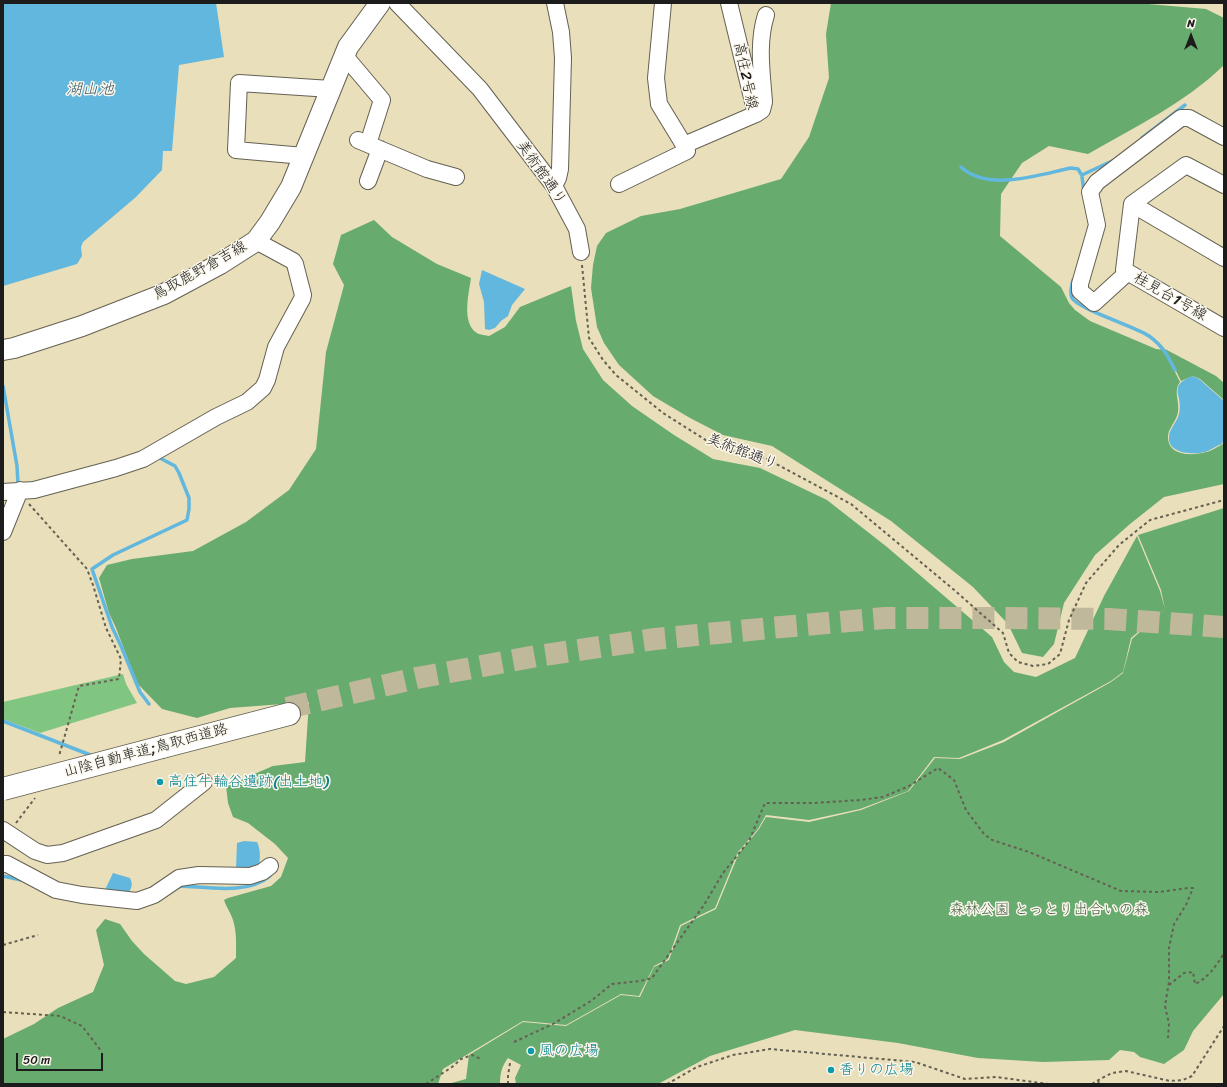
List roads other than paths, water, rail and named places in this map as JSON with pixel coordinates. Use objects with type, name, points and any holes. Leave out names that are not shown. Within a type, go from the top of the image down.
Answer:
[{"type":"highway","name":"山陰自動車道;鳥取西道路","points":[[3,781],[288,711]]},
{"type":"highway","name":"山陰自動車道;鳥取西道路","points":[[3,789],[161,743]]},
{"type":"main road","name":"鳥取鹿野倉吉線","points":[[3,350],[14,348],[82,326],[164,294],[220,264],[256,241],[270,222],[291,187],[348,47],[380,3]]},
{"type":"street","name":"美術館通り","points":[[397,3],[480,89],[554,186],[577,229],[581,252]]},
{"type":"street","points":[[554,186],[560,169],[563,58],[561,32],[555,3]]},
{"type":"street","points":[[619,184],[687,151],[659,104],[656,78],[663,3]]},
{"type":"street","name":"高住2号線","points":[[684,145],[756,114],[729,3]]},
{"type":"street","points":[[756,114],[762,110],[764,102],[761,40],[766,15]]},
{"type":"street","points":[[344,55],[382,100],[369,144],[368,181]]},
{"type":"street","points":[[304,156],[236,150],[239,83],[331,89]]},
{"type":"street","points":[[1128,272],[1094,304],[1080,291],[1080,284],[1097,225],[1090,192],[1097,182],[1181,118],[1189,118],[1224,137]]},
{"type":"street","points":[[369,144],[427,169],[456,178]]},
{"type":"street","points":[[1224,185],[1186,164],[1132,204],[1224,258]]},
{"type":"street","name":"桂見台1号線","points":[[1132,204],[1124,270],[1224,328]]},
{"type":"street","points":[[3,492],[34,490],[116,468],[142,459],[191,431],[247,402],[264,388],[276,347],[303,295],[293,261],[256,241]]},
{"type":"street","points":[[3,532],[20,490]]},
{"type":"street","points":[[6,832],[35,851],[47,855],[63,853],[156,820],[204,782]]},
{"type":"street","points":[[3,864],[7,864],[56,890],[82,895],[137,901],[154,895],[179,878],[199,875],[250,876],[262,872],[270,866]]},
{"type":"water","name":"湖山池","points":[[3,3],[216,3],[224,57],[179,65],[172,151],[163,151],[162,170],[136,197],[83,242],[81,247],[82,256],[77,264],[3,286]]},
{"type":"water","points":[[482,270],[525,289],[512,305],[508,316],[495,328],[489,330],[485,329],[484,302],[479,284]]},
{"type":"water","points":[[1193,376],[1199,379],[1224,401],[1224,438],[1222,444],[1200,453],[1188,453],[1176,450],[1169,442],[1171,430],[1179,414],[1180,401],[1178,387],[1180,383]]},
{"type":"water","points":[[244,841],[257,842],[259,848],[259,866],[253,869],[236,869],[237,843]]},
{"type":"water","points":[[113,873],[130,878],[132,886],[127,894],[104,892]]},
{"type":"waterway","points":[[1142,138],[1185,105]]},
{"type":"waterway","points":[[1082,175],[1112,161]]},
{"type":"waterway","points":[[961,167],[972,175],[985,179],[999,180],[1014,180],[1071,168],[1078,169],[1081,174]]},
{"type":"waterway","points":[[1082,177],[1084,191]]},
{"type":"waterway","points":[[1073,280],[1071,294],[1072,298],[1076,302],[1149,336],[1165,352],[1175,370]]},
{"type":"waterway","points":[[3,386],[17,466],[18,484]]},
{"type":"waterway","points":[[149,704],[140,692],[112,627],[92,569],[113,555],[187,520],[189,498],[179,473],[175,466],[158,457]]},
{"type":"waterway","points":[[3,721],[93,756]]},
{"type":"waterway","points":[[3,876],[21,880]]},
{"type":"waterway","points":[[177,888],[181,886],[239,888],[251,886],[270,876]]},
{"type":"tunnel","points":[[287,708],[417,678],[537,656],[655,639],[885,618],[1108,619],[1224,627]]},
{"type":"place","name":"高住牛輪谷遺跡(出土地)","points":[[160,782]]},
{"type":"place","name":"風の広場","points":[[531,1051]]},
{"type":"place","name":"香りの広場","points":[[831,1070]]},
{"type":"park label","name":"森林公園 とっとり出合いの森","points":[[1049,910]]}]
